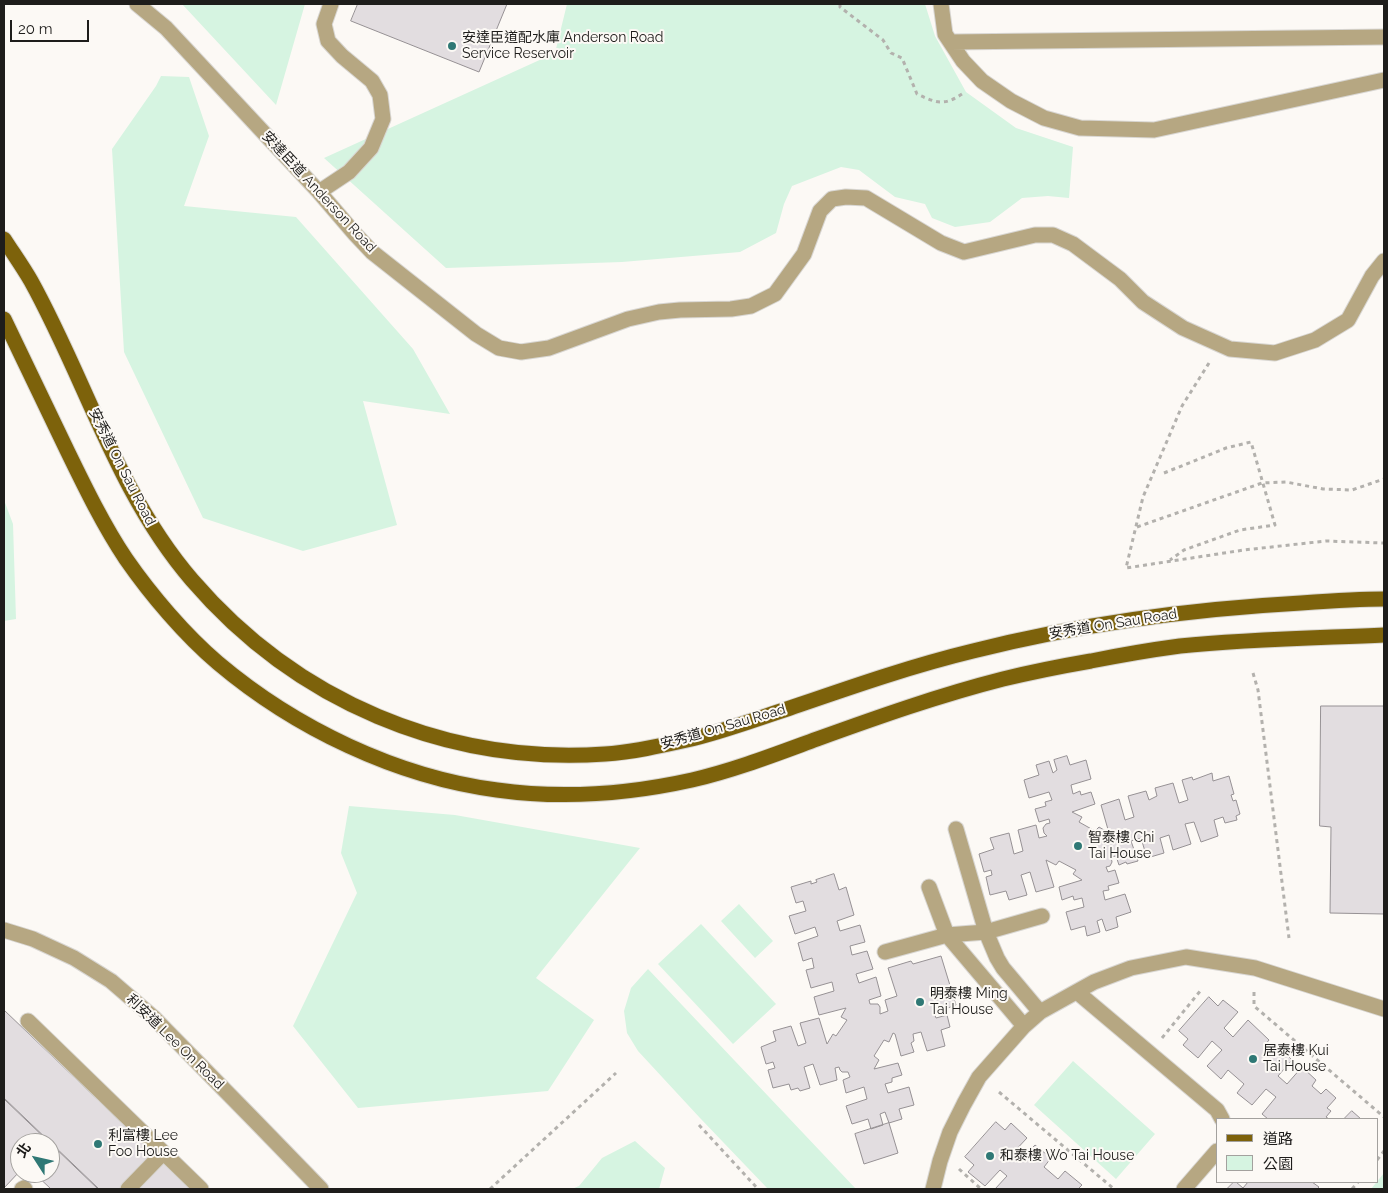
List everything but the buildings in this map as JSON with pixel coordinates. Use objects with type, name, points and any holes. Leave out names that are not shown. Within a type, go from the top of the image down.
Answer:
[{"type":"main road","name":"安秀道 On Sau Road","points":[[4,239],[29,278],[48,313],[123,476],[142,511],[156,534],[190,578],[228,619],[254,643],[294,673],[336,698],[382,719],[438,738],[490,749],[531,754],[606,754],[648,749],[725,730],[898,672],[972,651],[1028,638],[1151,616],[1199,610],[1384,599]]},
{"type":"main road","points":[[4,319],[81,478],[110,533],[126,558],[160,603],[201,647],[239,680],[297,719],[332,739],[403,768],[443,780],[500,791],[565,795],[596,794],[662,786],[751,763],[938,697],[1050,668],[1176,647],[1249,640],[1384,635]]},
{"type":"street","name":"安達臣道 Anderson Road","points":[[137,4],[166,28],[372,252],[476,334],[499,348],[521,352],[549,348],[628,319],[659,312],[731,309],[751,306],[775,294],[804,254],[820,211],[832,199],[846,196],[866,198],[941,243],[964,252],[1035,235],[1053,235],[1073,244],[1120,278],[1143,302],[1183,328],[1230,349],[1275,353],[1315,340],[1348,320],[1372,276],[1384,261]]},
{"type":"street","points":[[318,192],[348,172],[371,148],[383,119],[380,95],[372,81],[342,56],[328,41],[324,24],[331,4]]},
{"type":"street","points":[[941,4],[945,34],[963,61],[982,81],[1011,101],[1044,118],[1080,128],[1154,130],[1384,80]]},
{"type":"street","points":[[951,42],[1384,37]]},
{"type":"street","points":[[956,829],[986,932],[997,958],[1003,968],[1040,1012]]},
{"type":"street","points":[[928,887],[947,935],[1024,1026]]},
{"type":"street","points":[[885,952],[947,935],[986,932],[1042,916]]},
{"type":"street","name":"利安道 Lee On Road","points":[[4,930],[33,939],[74,958],[111,981],[154,1018],[321,1189]]},
{"type":"street","points":[[934,1189],[940,1161],[950,1132],[980,1077],[1024,1026],[1040,1012],[1094,982],[1130,968],[1186,957],[1256,968],[1384,1009]]},
{"type":"street","points":[[1077,992],[1217,1110],[1221,1118]]},
{"type":"street","points":[[28,1021],[201,1189]]},
{"type":"street","points":[[1184,1189],[1216,1152]]},
{"type":"street","points":[[128,1189],[163,1153]]},
{"type":"path","points":[[840,4],[840,7],[883,40],[891,53],[902,58],[917,94],[934,102],[953,101],[982,81]]},
{"type":"path","points":[[1220,345],[1182,406],[1143,497],[1126,568],[1244,550],[1326,541],[1384,542]]},
{"type":"path","points":[[1164,473],[1226,448],[1251,442],[1275,525],[1240,530],[1184,550],[1169,561]]},
{"type":"path","points":[[1136,527],[1262,483],[1286,482],[1323,489],[1352,490],[1384,479]]},
{"type":"path","points":[[1253,673],[1258,690],[1289,938]]},
{"type":"path","points":[[1157,1044],[1201,990]]},
{"type":"path","points":[[1254,992],[1254,1006],[1384,1117]]},
{"type":"path","points":[[490,1189],[616,1073]]},
{"type":"path","points":[[998,1092],[1114,1189]]},
{"type":"path","points":[[699,1126],[758,1189]]},
{"type":"path","points":[[958,1168],[981,1189]]},
{"type":"green space","points":[[182,4],[305,4],[276,105]]},
{"type":"green space","points":[[567,4],[925,4],[935,36],[966,92],[1016,128],[1073,147],[1069,198],[1048,196],[1022,198],[990,222],[955,227],[932,218],[925,204],[895,197],[859,170],[841,167],[792,186],[784,204],[776,233],[740,252],[622,262],[446,268],[324,158],[555,53]]},
{"type":"green space","points":[[161,76],[189,77],[209,136],[184,206],[296,217],[413,349],[450,414],[363,401],[397,525],[303,551],[203,518],[124,352],[112,149]]},
{"type":"green space","points":[[4,500],[13,524],[16,619],[4,621]]},
{"type":"green space","points":[[349,806],[455,815],[640,848],[536,978],[594,1020],[548,1091],[358,1108],[293,1026],[357,893],[341,853]]},
{"type":"green space","points":[[739,904],[773,941],[755,958],[721,921]]},
{"type":"green space","points":[[701,924],[776,1004],[733,1044],[658,964]]},
{"type":"green space","points":[[648,969],[856,1189],[768,1189],[700,1118],[638,1051],[627,1033],[624,1011],[631,988]]},
{"type":"green space","points":[[1073,1061],[1155,1134],[1116,1179],[1034,1105]]},
{"type":"green space","points":[[635,1141],[665,1168],[659,1189],[572,1189],[579,1186],[602,1158]]},
{"type":"green space","points":[[1384,1173],[1384,1189],[1371,1189],[1378,1183]]},
{"type":"place","name":"安達臣道配水庫 Anderson Road Service Reservoir","points":[[452,46]]},
{"type":"place","name":"智泰樓 Chi Tai House","points":[[1078,846]]},
{"type":"place","name":"明泰樓 Ming Tai House","points":[[920,1002]]},
{"type":"place","name":"居泰樓 Kui Tai House","points":[[1253,1059]]},
{"type":"place","name":"利富樓 Lee Foo House","points":[[98,1144]]},
{"type":"place","name":"和泰樓 Wo Tai House","points":[[990,1156]]}]
